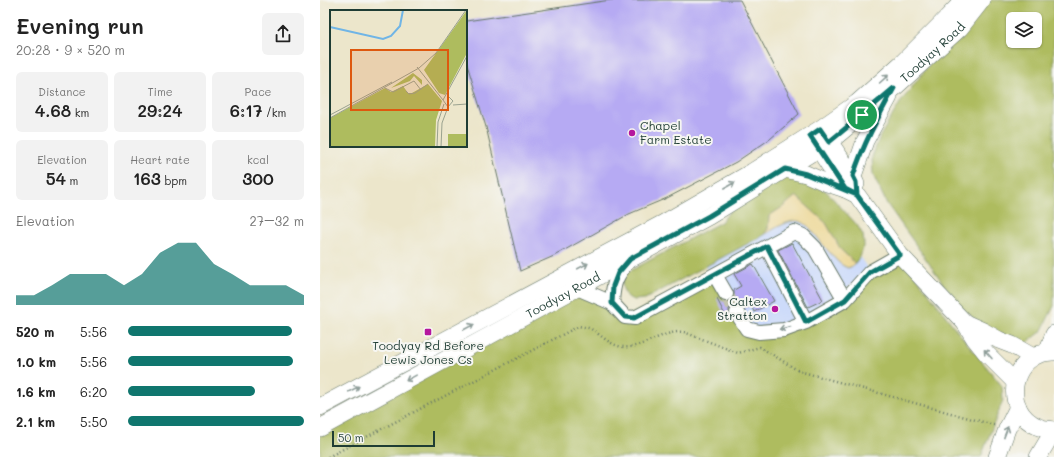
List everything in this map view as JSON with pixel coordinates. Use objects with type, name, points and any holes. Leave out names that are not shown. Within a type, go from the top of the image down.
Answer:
[{"type":"main road","name":"Toodyay Road","points":[[320,428],[709,216],[785,169],[902,63],[964,0]]},
{"type":"main road","name":"Toodyay Road","points":[[320,407],[662,224],[752,172],[819,139],[894,88],[960,28],[982,0]]},
{"type":"main road","points":[[851,187],[865,141],[894,88]]},
{"type":"main road","points":[[819,139],[851,187],[900,255],[965,323],[987,354],[1015,382]]},
{"type":"main road","points":[[785,169],[806,174],[828,183],[851,187]]},
{"type":"main road","points":[[965,323],[999,340],[1045,354]]},
{"type":"main road","points":[[1038,457],[1054,430],[1039,427],[1026,420],[1018,408],[1015,399],[1015,382],[1019,372],[1025,364],[1045,354],[1054,334]]},
{"type":"main road","points":[[997,457],[1007,429],[1018,408]]},
{"type":"lane","points":[[577,288],[612,303],[625,317],[634,318],[794,232],[803,236],[815,248],[845,300]]},
{"type":"lane","points":[[767,246],[806,322]]},
{"type":"lane","points":[[737,313],[747,329],[759,332],[784,330],[806,322],[845,300],[870,272],[900,255]]},
{"type":"lane","points":[[612,303],[613,286],[618,273],[630,259]]},
{"type":"lane","points":[[715,275],[726,294]]},
{"type":"path","points":[[328,457],[579,326],[589,328],[614,345],[624,347],[635,346],[667,334],[684,332],[738,353],[760,347],[799,371],[1007,429]]},
{"type":"shaded area","name":"Caltex Stratton","points":[[822,201],[870,272],[760,347],[700,259],[783,202]]},
{"type":"green space","points":[[982,0],[1054,0],[1054,306],[1041,332],[1025,344],[982,326],[957,303],[887,204],[873,175],[872,157],[880,136],[900,103]]},
{"type":"green space","points":[[785,177],[799,177],[826,191],[857,225],[863,235],[864,245],[860,257],[855,263],[841,250],[826,223],[796,196],[769,216],[768,229],[764,235],[645,299],[635,300],[628,297],[622,284],[624,277],[628,272],[721,222],[730,211]]},
{"type":"green space","points":[[900,255],[958,332],[1002,386],[1003,400],[981,457],[320,457],[320,428],[577,288],[625,317],[715,275],[747,329],[806,322]]},
{"type":"sand","points":[[796,196],[826,223],[841,250],[855,263],[853,266],[848,268],[838,262],[809,227],[803,223],[797,221],[789,222],[764,235],[768,229],[769,216]]},
{"type":"building","name":"Chapel Farm Estate","points":[[611,0],[740,0],[799,114],[770,139],[736,162],[667,198],[629,214],[554,256],[520,271],[486,127],[467,64],[467,21]]},
{"type":"building","points":[[792,243],[823,300],[808,307],[778,250]]},
{"type":"building","points":[[753,264],[774,301],[754,312],[751,305],[744,309],[741,305],[733,306],[729,309],[730,317],[727,319],[717,299],[719,298],[721,301],[726,302],[731,301],[734,298],[734,290],[741,286],[734,274]]},
{"type":"tunnel","points":[[726,294],[737,313]]},
{"type":"place","name":"Chapel Farm Estate","points":[[632,133]]},
{"type":"place","name":"Caltex Stratton","points":[[775,309]]},
{"type":"place","name":"Toodyay Rd Before Lewis Jones Cs","points":[[428,332]]},
{"type":"route","points":[[862,115],[829,142],[820,129],[810,136],[845,189],[857,195],[900,255],[870,272],[845,300],[806,322],[767,246],[641,315],[634,318],[625,317],[618,311],[612,303],[613,286],[618,273],[630,259],[709,216],[785,169],[806,174],[857,195],[856,182],[853,176],[857,162],[865,141],[894,88],[862,115]]}]
